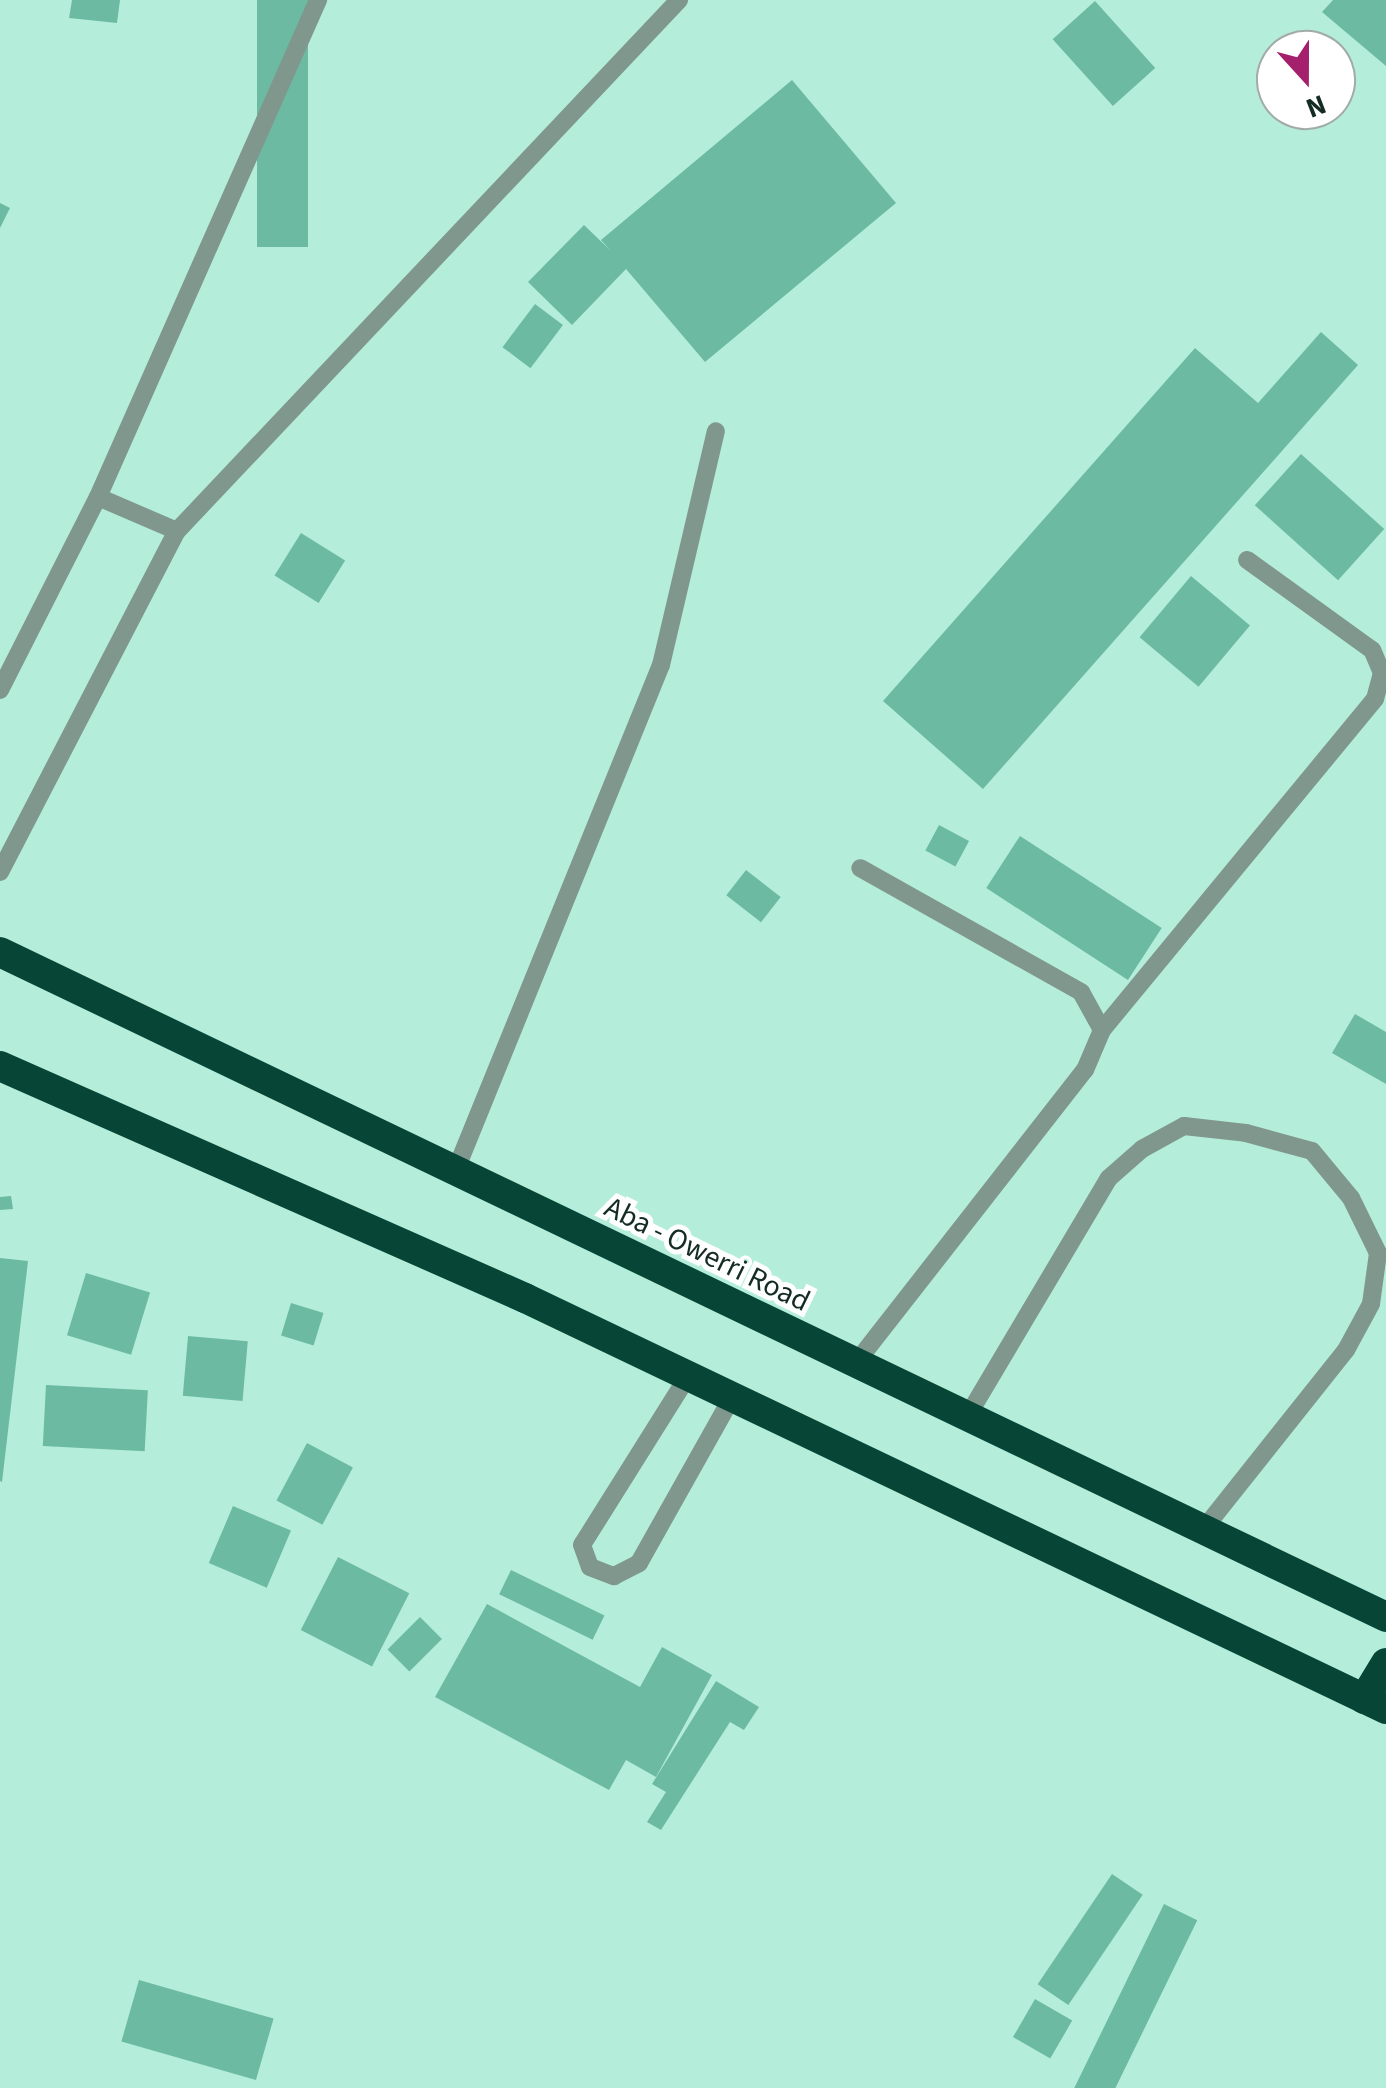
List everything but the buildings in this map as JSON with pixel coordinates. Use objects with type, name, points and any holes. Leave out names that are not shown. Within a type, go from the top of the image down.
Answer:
[{"type":"highway","name":"Aba - Owerri Road","points":[[0,952],[1386,1617]]},
{"type":"highway","points":[[0,1066],[688,1376],[1375,1704],[1386,1664]]},
{"type":"lane","points":[[0,690],[98,497],[318,0]]},
{"type":"lane","points":[[0,872],[178,531],[679,0]]},
{"type":"lane","points":[[455,1172],[661,665],[716,431]]},
{"type":"lane","points":[[98,497],[178,531]]},
{"type":"lane","points":[[855,1364],[1085,1070],[1102,1030],[1375,699],[1382,673],[1372,650],[1246,560]]},
{"type":"lane","points":[[860,868],[1081,992],[1102,1030]]},
{"type":"lane","points":[[967,1418],[1109,1178],[1142,1149],[1184,1126],[1246,1133],[1312,1151],[1351,1198],[1378,1253],[1370,1304],[1346,1350],[1204,1530]]},
{"type":"lane","points":[[688,1376],[582,1545],[590,1568],[614,1576],[639,1563],[732,1397]]}]
